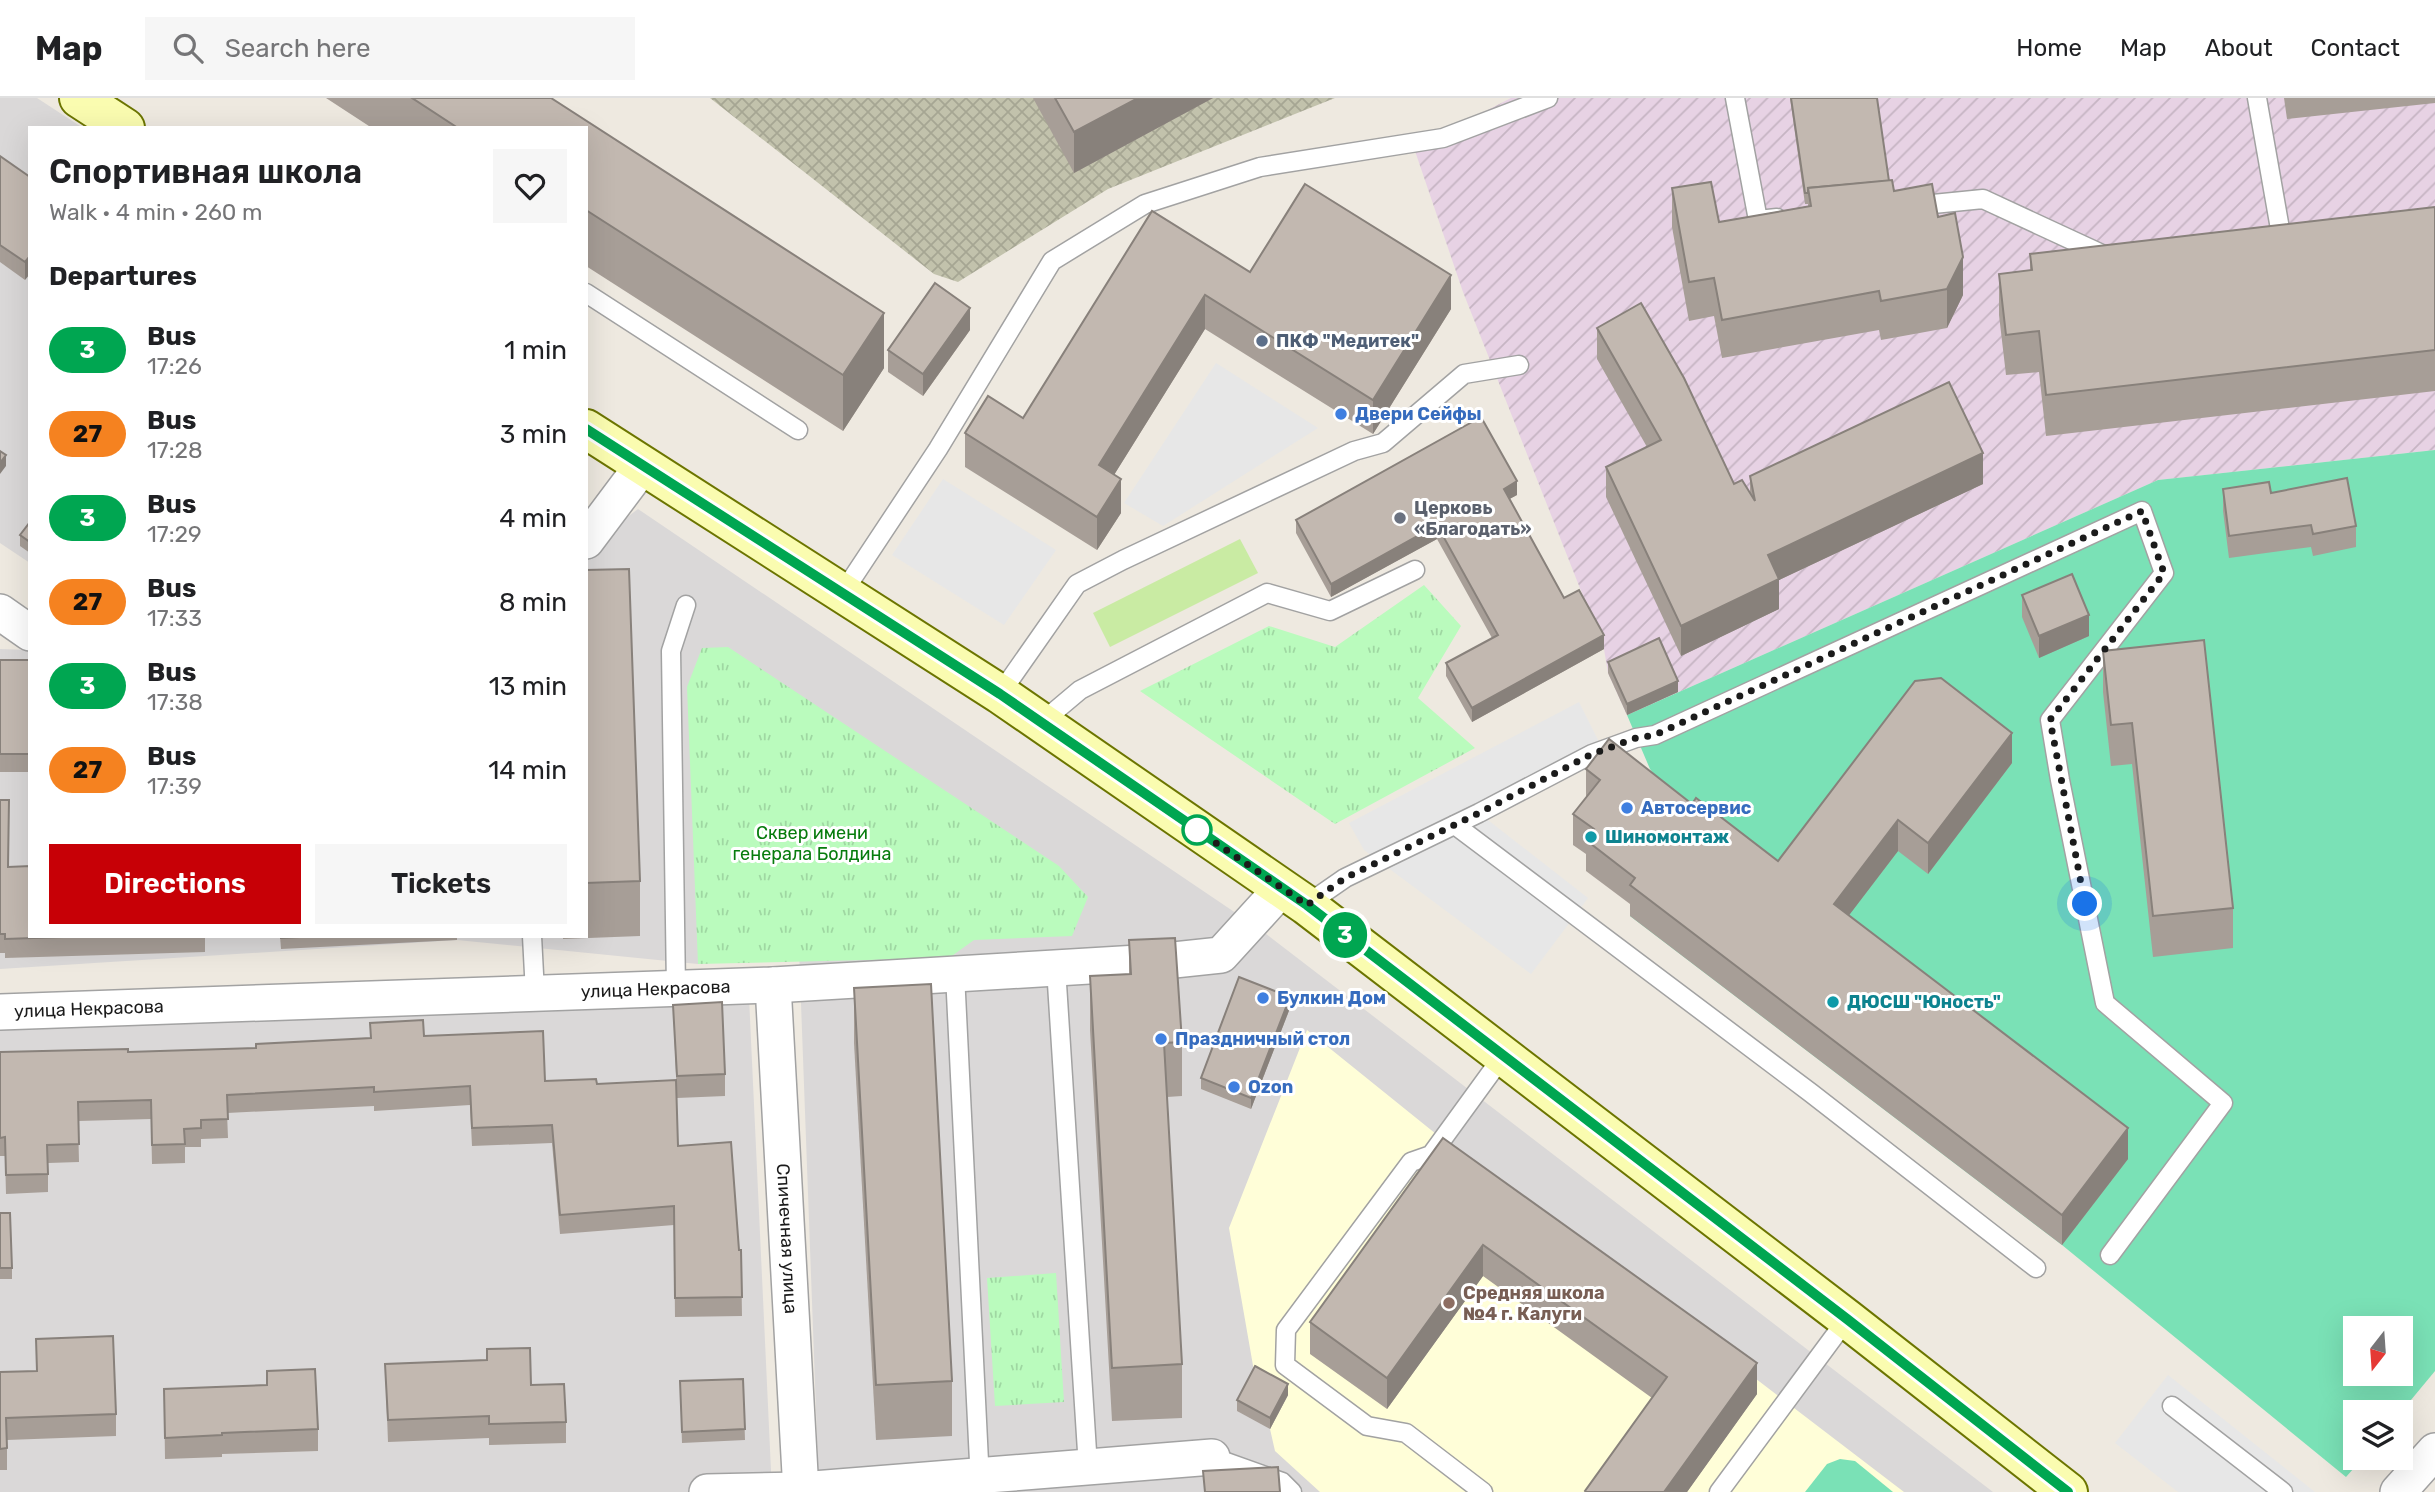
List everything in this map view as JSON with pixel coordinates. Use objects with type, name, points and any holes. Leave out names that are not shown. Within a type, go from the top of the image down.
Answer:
[{"type":"main road","points":[[79,98],[122,126]]},
{"type":"main road","points":[[588,430],[1000,694],[1294,897],[1847,1319],[2068,1492]]},
{"type":"street","points":[[588,538],[643,466]]},
{"type":"street","points":[[0,612],[28,633]]},
{"type":"street","points":[[0,642],[28,644]]},
{"type":"street","name":"улица Некрасова","points":[[0,1012],[773,985],[1155,962],[1222,955],[1294,897]]},
{"type":"street","name":"Спичечная улица","points":[[773,985],[801,1491]]},
{"type":"street","points":[[2398,1492],[2435,1451]]},
{"type":"street","points":[[707,1492],[980,1485],[1088,1467],[1213,1457]]},
{"type":"lane","points":[[842,594],[938,449],[1052,261],[1145,204],[1260,167],[1443,138],[1548,98]]},
{"type":"lane","points":[[1735,98],[1758,220],[1798,216]]},
{"type":"lane","points":[[2257,98],[2284,249]]},
{"type":"lane","points":[[1891,208],[1983,199],[2124,265]]},
{"type":"lane","points":[[588,294],[798,430]]},
{"type":"lane","points":[[1000,694],[1077,584],[1354,451],[1383,443],[1464,373],[1519,365]]},
{"type":"lane","points":[[1294,897],[1345,878],[1592,754],[1636,738],[1655,735],[2142,511],[2164,573],[2050,720],[2105,1003],[2224,1103],[2110,1255]]},
{"type":"lane","points":[[1042,722],[1080,691],[1268,593],[1330,611],[1415,570]]},
{"type":"lane","points":[[676,989],[671,651],[685,605]]},
{"type":"lane","points":[[1455,825],[1800,1084],[2036,1268]]},
{"type":"lane","points":[[532,938],[535,993]]},
{"type":"lane","points":[[1056,968],[1088,1467]]},
{"type":"lane","points":[[955,974],[980,1485]]},
{"type":"lane","points":[[1483,1492],[1406,1433],[1367,1426],[1285,1365],[1286,1330],[1411,1162],[1431,1155],[1503,1056]]},
{"type":"lane","points":[[1719,1492],[1847,1319]]},
{"type":"lane","points":[[2172,1406],[2283,1492]]},
{"type":"lane","points":[[1213,1457],[1283,1482],[1292,1492]]},
{"type":"shaded area","points":[[0,98],[37,98],[80,126],[28,126],[28,562],[0,543]]},
{"type":"shaded area","points":[[710,98],[1335,98],[1108,189],[958,282],[934,274]]},
{"type":"shaded area","points":[[1511,98],[2435,98],[2435,450],[2158,480],[1627,715],[1608,673],[1604,649],[1463,292],[1414,148]]},
{"type":"shaded area","points":[[1216,363],[1318,428],[1163,526],[1124,503]]},
{"type":"shaded area","points":[[943,479],[1056,550],[1004,625],[892,555]]},
{"type":"shaded area","points":[[638,509],[1261,930],[1993,1492],[819,1492],[799,949],[698,964],[457,940],[0,969],[0,649],[28,650],[28,938],[588,938],[588,546]]},
{"type":"shaded area","points":[[1579,702],[1603,750],[1479,813],[1588,898],[1531,974],[1364,850],[1349,823]]},
{"type":"shaded area","points":[[749,997],[772,1492],[0,1492],[0,1030]]},
{"type":"shaded area","name":"Средняя школа №4 г. Калуги","points":[[1307,1030],[1441,1138],[1904,1492],[1320,1492],[1275,1451],[1270,1429],[1288,1395],[1255,1377],[1229,1228]]},
{"type":"shaded area","points":[[2168,1375],[2315,1492],[2178,1492],[2115,1443]]},
{"type":"green space","points":[[2435,450],[2435,1371],[2411,1400],[2343,1400],[2343,1470],[2352,1470],[2346,1477],[2062,1245],[1630,916],[1696,829],[1650,769],[1627,715],[2158,480]]},
{"type":"green space","points":[[1240,539],[1258,573],[1110,647],[1093,613]]},
{"type":"green space","points":[[1424,585],[1461,626],[1418,698],[1475,748],[1335,824],[1140,691],[1269,626],[1335,647]]},
{"type":"green space","name":"Сквер имени генерала Болдина","points":[[728,647],[1059,866],[1088,897],[1072,936],[974,940],[949,958],[698,964],[687,687],[702,648]]},
{"type":"green space","points":[[1056,1273],[1064,1402],[995,1406],[987,1278]]},
{"type":"green space","points":[[1840,1459],[1855,1461],[1893,1492],[1805,1492],[1827,1464]]},
{"type":"building","points":[[412,98],[551,98],[884,313],[843,375],[588,211],[588,126],[455,126]]},
{"type":"building","points":[[1055,98],[1138,98],[1074,132]]},
{"type":"building","points":[[1791,98],[1877,98],[1889,181],[1808,188],[1808,193],[1805,193]]},
{"type":"building","points":[[0,156],[28,176],[28,258],[25,262],[0,245]]},
{"type":"building","points":[[1892,180],[1894,191],[1932,184],[1938,217],[1955,213],[1963,257],[1947,289],[1881,301],[1879,291],[1722,320],[1714,278],[1689,282],[1672,188],[1711,182],[1719,222],[1811,206],[1808,188]]},
{"type":"building","points":[[1305,184],[1451,275],[1373,400],[1205,295],[1099,465],[1121,479],[1097,517],[965,433],[988,396],[1023,418],[1152,211],[1250,272]]},
{"type":"building","points":[[2435,207],[2435,350],[2046,395],[2039,331],[2006,335],[1999,274],[2032,270],[2030,254]]},
{"type":"building","points":[[935,283],[970,308],[923,374],[888,350]]},
{"type":"building","points":[[1641,303],[1684,378],[1734,484],[1742,480],[1755,501],[1750,476],[1949,382],[1983,453],[1768,555],[1779,579],[1681,626],[1606,467],[1661,440],[1597,328]]},
{"type":"building","points":[[1481,417],[1517,481],[1504,489],[1564,598],[1579,590],[1604,635],[1472,708],[1446,663],[1498,635],[1437,525],[1331,584],[1296,520]]},
{"type":"building","points":[[0,451],[6,455],[0,463]]},
{"type":"building","points":[[2347,478],[2356,526],[2313,534],[2311,525],[2229,536],[2223,489],[2269,482],[2271,493]]},
{"type":"building","points":[[28,525],[28,541],[20,535]]},
{"type":"building","points":[[629,569],[640,881],[588,883],[588,570]]},
{"type":"building","points":[[2072,574],[2089,615],[2039,636],[2022,595]]},
{"type":"building","points":[[1659,638],[1678,681],[1627,704],[1608,662]]},
{"type":"building","points":[[2204,640],[2233,908],[2153,916],[2132,723],[2111,725],[2103,651]]},
{"type":"building","points":[[0,660],[28,660],[28,754],[0,754]]},
{"type":"building","name":"ДЮСШ \"Юность\"","points":[[1941,678],[2012,733],[1928,843],[1898,820],[1834,904],[2128,1128],[2062,1215],[1630,885],[1635,878],[1586,840],[1594,829],[1573,814],[1600,780],[1586,769],[1609,739],[1692,804],[1696,798],[1778,861],[1915,681]]},
{"type":"building","points":[[0,800],[9,800],[8,867],[28,866],[28,938],[34,938],[5,939],[5,934],[0,934]]},
{"type":"building","points":[[1175,938],[1182,1042],[1164,1043],[1182,1364],[1112,1368],[1090,976],[1131,974],[1129,940]]},
{"type":"building","points":[[1239,977],[1290,997],[1251,1098],[1201,1078]]},
{"type":"building","points":[[931,984],[952,1381],[876,1385],[854,988]]},
{"type":"building","points":[[722,1002],[725,1074],[677,1076],[673,1005]]},
{"type":"building","points":[[423,1020],[424,1036],[543,1031],[545,1081],[596,1079],[597,1084],[676,1080],[678,1146],[731,1142],[741,1250],[742,1297],[675,1298],[674,1206],[560,1215],[552,1125],[472,1128],[470,1086],[374,1092],[374,1087],[227,1095],[228,1119],[201,1120],[201,1128],[184,1129],[185,1144],[152,1145],[151,1100],[78,1102],[79,1144],[47,1145],[48,1174],[6,1175],[5,1137],[0,1138],[0,1052],[256,1048],[256,1044],[371,1038],[370,1023]]},
{"type":"building","points":[[1443,1138],[1757,1363],[1664,1492],[1585,1491],[1667,1377],[1483,1245],[1387,1378],[1310,1322]]},
{"type":"building","points":[[0,1213],[10,1213],[12,1268],[0,1268]]},
{"type":"building","points":[[113,1336],[116,1414],[6,1418],[7,1448],[0,1449],[0,1372],[37,1371],[36,1339]]},
{"type":"building","points":[[530,1348],[531,1385],[564,1384],[566,1422],[489,1424],[489,1416],[388,1420],[385,1364],[487,1360],[487,1349]]},
{"type":"building","points":[[1255,1366],[1288,1384],[1270,1418],[1237,1400]]},
{"type":"building","points":[[315,1369],[318,1429],[165,1438],[164,1389],[267,1385],[267,1371]]},
{"type":"building","points":[[743,1379],[745,1429],[682,1432],[680,1381]]},
{"type":"building","points":[[1278,1467],[1280,1492],[1205,1492],[1203,1471]]},
{"type":"bus line","name":"3","points":[[588,430],[1000,694],[1307,905],[2068,1492]]},
{"type":"place","name":"ПКФ \"Медитек\"","points":[[1262,341]]},
{"type":"place","name":"Двери Сейфы","points":[[1341,414]]},
{"type":"place","name":"Церковь «Благодать»","points":[[1400,518]]},
{"type":"place","name":"Автосервис","points":[[1627,808]]},
{"type":"place","name":"Шиномонтаж","points":[[1591,837]]},
{"type":"place","name":"Булкин Дом","points":[[1263,998]]},
{"type":"place","name":"ДЮСШ \"Юность\"","points":[[1833,1002]]},
{"type":"place","name":"Праздничный стол","points":[[1161,1039]]},
{"type":"place","name":"Ozon","points":[[1234,1087]]},
{"type":"place","name":"Средняя школа №4 г. Калуги","points":[[1449,1303]]},
{"type":"route","points":[[1197,830],[1191,826],[1307,905],[1345,878],[1592,754],[1636,738],[1655,735],[2142,511],[2164,573],[2050,720],[2085,904]]}]
